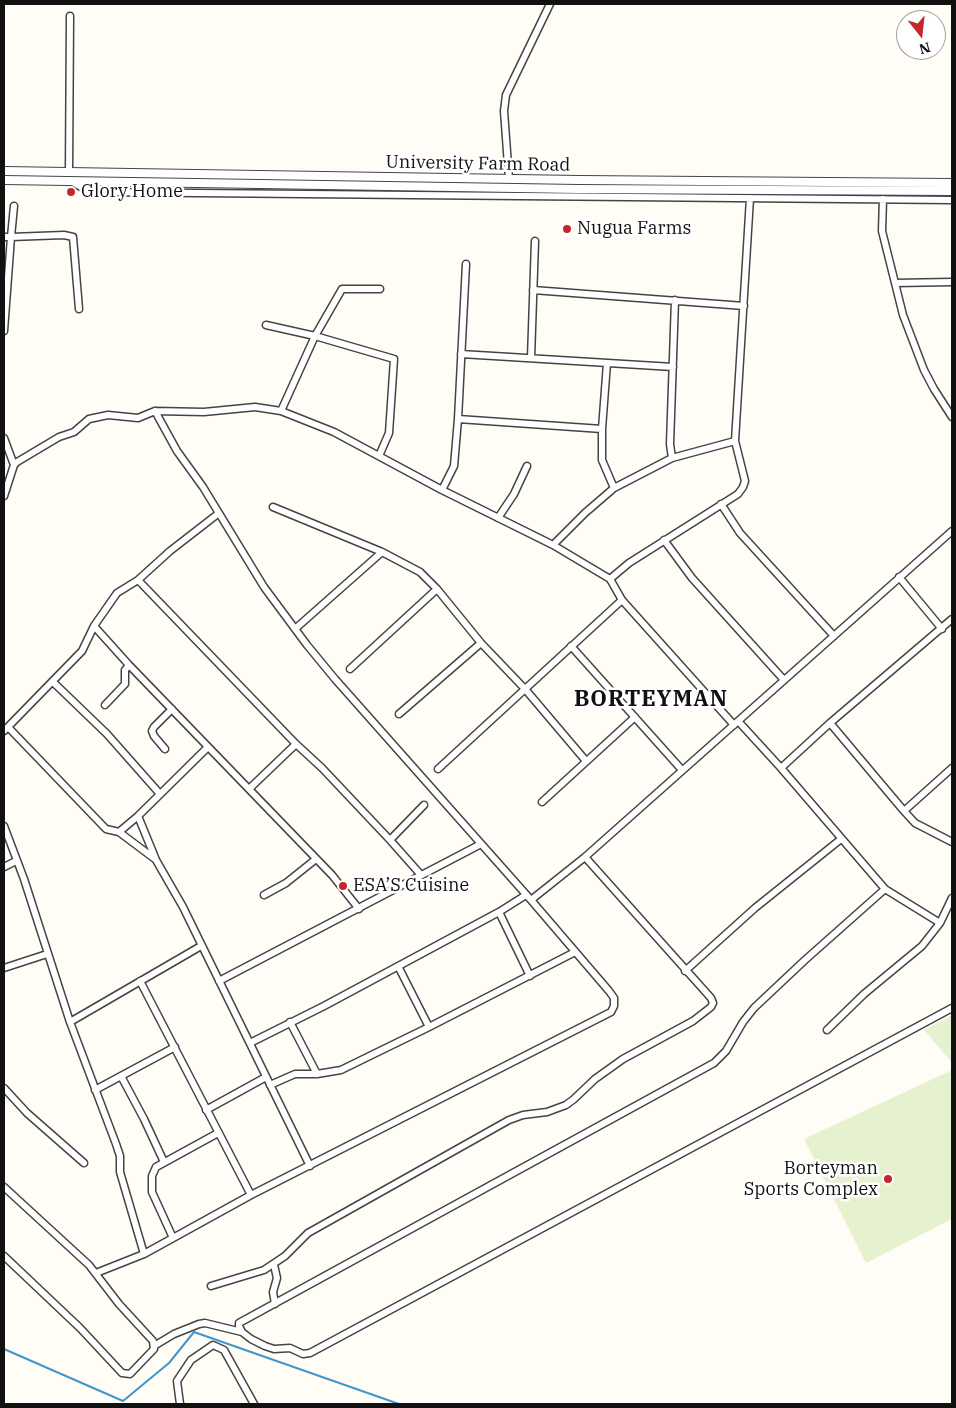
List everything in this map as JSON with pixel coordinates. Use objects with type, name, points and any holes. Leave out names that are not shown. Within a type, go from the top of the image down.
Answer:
[{"type":"street","points":[[510,179],[504,111],[506,95],[550,4]]},
{"type":"street","points":[[69,173],[70,16]]},
{"type":"street","name":"University Farm Road","points":[[4,172],[952,183]]},
{"type":"street","name":"University Farm Road","points":[[4,180],[579,189],[952,191]]},
{"type":"street","points":[[72,182],[90,192],[952,200]]},
{"type":"street","points":[[610,579],[629,563],[738,494],[743,487],[744,481],[735,441],[750,198]]},
{"type":"street","points":[[883,199],[882,231],[903,315],[917,354],[934,389],[952,417]]},
{"type":"street","points":[[4,331],[14,206]]},
{"type":"street","points":[[4,237],[64,235],[72,237],[79,309]]},
{"type":"street","points":[[531,358],[535,241]]},
{"type":"street","points":[[442,490],[454,466],[466,264]]},
{"type":"street","points":[[895,283],[952,282]]},
{"type":"street","points":[[281,412],[315,336],[342,289],[380,289]]},
{"type":"street","points":[[533,290],[744,306]]},
{"type":"street","points":[[672,458],[670,444],[675,300]]},
{"type":"street","points":[[266,325],[315,336],[394,360],[388,433],[379,456]]},
{"type":"street","points":[[461,354],[673,367]]},
{"type":"street","points":[[607,363],[602,429],[602,460],[614,488]]},
{"type":"street","points":[[4,496],[14,465],[59,437],[74,432],[89,419],[108,414],[138,418],[155,411],[204,412],[255,407],[281,412],[334,432],[442,490],[553,545],[610,579],[622,600],[736,723],[781,768],[885,889],[940,923]]},
{"type":"street","points":[[96,1274],[144,1254],[251,1195],[611,1012],[614,1006],[614,998],[531,900],[335,679],[295,629],[264,587],[203,487],[177,451],[155,411]]},
{"type":"street","points":[[458,419],[602,429]]},
{"type":"street","points":[[4,438],[14,465]]},
{"type":"street","points":[[553,545],[614,488],[672,458],[735,441]]},
{"type":"street","points":[[498,518],[514,494],[527,466]]},
{"type":"street","points":[[721,504],[740,533],[834,636]]},
{"type":"street","points":[[273,507],[382,552],[420,572],[586,760]]},
{"type":"street","points":[[156,860],[119,832],[106,829],[6,729],[82,650],[94,626],[117,593],[138,580],[170,551],[219,513]]},
{"type":"street","points":[[531,900],[585,857],[952,531]]},
{"type":"street","points":[[664,540],[692,578],[784,680]]},
{"type":"street","points":[[295,629],[382,552]]},
{"type":"street","points":[[900,577],[942,629]]},
{"type":"street","points":[[138,580],[296,744],[322,768],[421,875]]},
{"type":"street","points":[[350,669],[437,590]]},
{"type":"street","points":[[438,769],[622,600]]},
{"type":"street","points":[[781,768],[830,723],[952,619]]},
{"type":"street","points":[[94,626],[129,665],[332,875],[359,909]]},
{"type":"street","points":[[399,714],[481,643]]},
{"type":"street","points":[[571,646],[682,770]]},
{"type":"street","points":[[105,704],[125,684],[125,670],[129,665]]},
{"type":"street","points":[[53,682],[83,713],[107,734],[160,794]]},
{"type":"street","points":[[165,749],[152,731],[154,726],[172,709]]},
{"type":"street","points":[[542,802],[586,760],[636,717]]},
{"type":"street","points":[[830,723],[915,823],[952,842]]},
{"type":"street","points":[[249,789],[296,744]]},
{"type":"street","points":[[119,832],[138,816],[208,747]]},
{"type":"street","points":[[904,810],[952,768]]},
{"type":"street","points":[[390,840],[424,805]]},
{"type":"street","points":[[138,816],[156,860],[183,907],[310,1166]]},
{"type":"street","points":[[4,826],[24,879],[70,1022],[119,1152],[120,1172],[144,1254]]},
{"type":"street","points":[[685,971],[755,908],[840,838]]},
{"type":"street","points":[[219,982],[481,844]]},
{"type":"street","points":[[211,1286],[252,1275],[274,1265],[308,1233],[509,1120],[523,1115],[546,1112],[566,1104],[595,1079],[623,1059],[704,1014],[711,1007],[713,1000],[685,971],[585,857]]},
{"type":"street","points":[[264,895],[286,883],[316,858]]},
{"type":"street","points":[[4,867],[16,861]]},
{"type":"street","points":[[242,1332],[239,1326],[240,1323],[714,1063],[726,1051],[743,1022],[754,1008],[885,889]]},
{"type":"street","points":[[250,1043],[324,1006],[499,912],[526,895]]},
{"type":"street","points":[[827,1030],[864,994],[922,946],[940,923],[952,898]]},
{"type":"street","points":[[499,912],[530,976]]},
{"type":"street","points":[[70,1022],[201,946]]},
{"type":"street","points":[[270,1085],[295,1074],[317,1074],[341,1070],[430,1027],[575,952]]},
{"type":"street","points":[[4,968],[47,954]]},
{"type":"street","points":[[398,966],[430,1027]]},
{"type":"street","points":[[140,981],[251,1195]]},
{"type":"street","points":[[154,1346],[174,1334],[205,1323],[242,1332],[265,1346],[290,1348],[303,1354],[310,1353],[952,1008]]},
{"type":"street","points":[[290,1022],[317,1074]]},
{"type":"street","points":[[95,1090],[174,1047]]},
{"type":"street","points":[[121,1076],[164,1162]]},
{"type":"street","points":[[206,1110],[266,1076]]},
{"type":"street","points":[[4,1088],[27,1113],[84,1163]]},
{"type":"street","points":[[172,1238],[152,1192],[152,1176],[156,1167],[218,1133]]},
{"type":"street","points":[[4,1186],[84,1260],[119,1304],[153,1340],[152,1352],[130,1374],[122,1373],[80,1328],[4,1256]]},
{"type":"street","points":[[274,1265],[276,1278],[273,1292],[275,1304]]},
{"type":"street","points":[[180,1404],[177,1381],[191,1360],[213,1345],[224,1350],[254,1404]]},
{"type":"green space","points":[[952,1015],[952,1063],[924,1030]]},
{"type":"green space","name":"Borteyman Sports Complex","points":[[952,1070],[952,1219],[866,1263],[804,1139]]},
{"type":"waterway","points":[[4,1349],[123,1401],[169,1363],[194,1332],[399,1404]]},
{"type":"place","name":"Glory Home","points":[[71,192]]},
{"type":"place","name":"Nugua Farms","points":[[567,229]]},
{"type":"place","name":"ESA’S Cuisine","points":[[343,886]]},
{"type":"place","name":"Borteyman Sports Complex","points":[[888,1179]]},
{"type":"district","name":"BORTEYMAN","points":[[651,700]]}]
